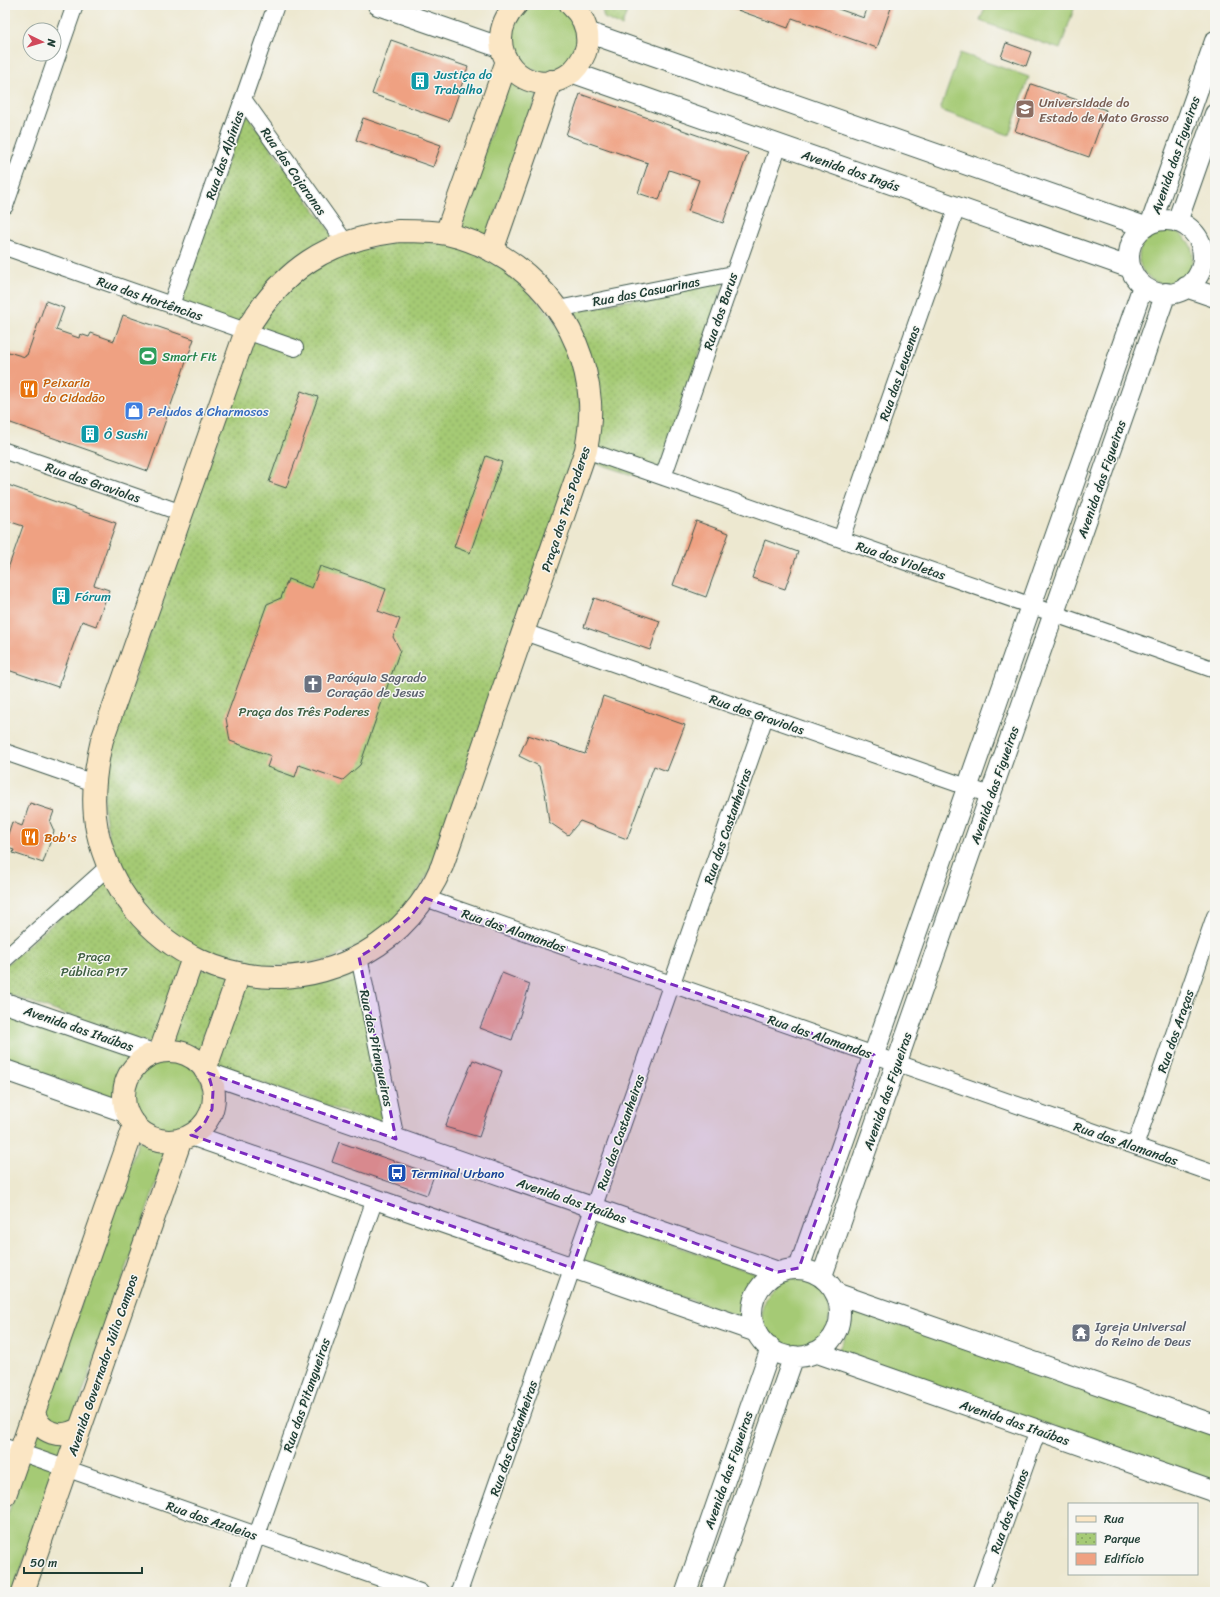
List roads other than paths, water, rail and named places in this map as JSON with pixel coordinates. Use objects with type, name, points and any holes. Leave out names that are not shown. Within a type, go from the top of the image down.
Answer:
[{"type":"main road","points":[[446,234],[504,55],[502,28],[505,19],[513,6]]},
{"type":"main road","points":[[504,55],[515,71],[526,78],[535,81],[551,82],[560,79],[571,72],[584,55],[587,32],[575,7]]},
{"type":"main road","points":[[492,251],[551,82]]},
{"type":"main road","name":"Praça dos Três Poderes","points":[[398,231],[422,231],[446,234],[468,240],[511,262],[530,276],[558,309],[572,334],[581,356],[587,379],[590,403],[590,426],[586,450],[442,866],[425,898],[410,917],[393,934],[359,957],[331,969],[285,977],[261,977],[239,974],[214,967],[193,958],[154,931],[137,914],[123,894],[108,866],[97,828],[94,805],[94,783],[102,740],[246,332],[259,310],[274,291],[291,274],[330,248],[345,242],[375,234],[398,231]]},
{"type":"main road","points":[[157,1053],[193,958]]},
{"type":"main road","points":[[206,1072],[239,974]]},
{"type":"main road","points":[[186,1137],[165,1140],[156,1139],[141,1131],[131,1118],[125,1100],[125,1092],[130,1075],[141,1061],[157,1053],[173,1051],[186,1054],[197,1061],[206,1072]]},
{"type":"main road","name":"Avenida Governador Júlio Campos","points":[[23,1592],[80,1428],[186,1137],[204,1124],[212,1109],[213,1091],[206,1072]]},
{"type":"main road","points":[[5,1495],[12,1450],[34,1412],[131,1118]]},
{"type":"main road","points":[[34,1412],[39,1424],[53,1434],[70,1434],[80,1428]]},
{"type":"street","points":[[5,206],[75,5]]},
{"type":"street","name":"Rua das Alpínias","points":[[171,305],[276,5]]},
{"type":"street","points":[[378,5],[504,55]]},
{"type":"street","points":[[587,32],[1148,225]]},
{"type":"street","name":"Avenida das Figueiras","points":[[1148,225],[1215,41]]},
{"type":"street","name":"Avenida dos Ingás","points":[[571,72],[1131,268]]},
{"type":"street","name":"Rua das Cajaranas","points":[[243,99],[345,242]]},
{"type":"street","name":"Avenida das Figueiras","points":[[1177,222],[1215,114]]},
{"type":"street","name":"Rua dos Barus","points":[[663,477],[779,145]]},
{"type":"street","name":"Rua das Leucenas","points":[[841,539],[957,207]]},
{"type":"street","name":"Avenida das Figueiras","points":[[799,1268],[1143,286],[1137,280],[1131,268],[1129,253],[1131,244],[1136,235],[1148,225],[1160,220],[1177,222],[1187,227],[1208,249],[1202,260],[1200,270],[1195,278],[1186,287]]},
{"type":"street","name":"Rua das Hortências","points":[[5,247],[295,348]]},
{"type":"street","name":"Rua das Casuarinas","points":[[558,309],[733,274]]},
{"type":"street","points":[[1143,286],[1153,292],[1166,293],[1171,293],[1186,287],[1215,297]]},
{"type":"street","name":"Avenida das Figueiras","points":[[822,1276],[1166,293]]},
{"type":"street","name":"Rua das Violetas","points":[[586,450],[1215,670]]},
{"type":"street","name":"Rua das Graviolas","points":[[5,451],[182,513]]},
{"type":"street","name":"Rua das Graviolas","points":[[524,632],[990,795]]},
{"type":"street","name":"Rua das Castanheiras","points":[[459,1592],[765,717]]},
{"type":"street","points":[[5,752],[94,783]]},
{"type":"street","points":[[5,959],[108,866]]},
{"type":"street","name":"Rua das Alamandas","points":[[425,898],[1215,1174]]},
{"type":"street","name":"Rua dos Araças","points":[[1134,1146],[1215,916]]},
{"type":"street","name":"Rua das Pitangueiras","points":[[359,957],[396,1139]]},
{"type":"street","name":"Avenida das Itaúbas","points":[[5,1003],[157,1053]]},
{"type":"street","points":[[5,1070],[131,1118]]},
{"type":"street","name":"Avenida das Itaúbas","points":[[206,1072],[778,1272]]},
{"type":"street","points":[[186,1137],[375,1199],[757,1332]]},
{"type":"street","name":"Rua das Pitangueiras","points":[[237,1592],[375,1199]]},
{"type":"street","points":[[799,1268],[812,1271],[822,1276],[832,1285],[840,1308],[840,1320],[836,1332],[830,1342],[820,1350],[809,1355],[786,1356],[771,1348],[760,1337],[752,1317],[753,1306],[761,1286],[768,1278],[778,1272],[799,1268]]},
{"type":"street","points":[[835,1292],[1215,1425]]},
{"type":"street","name":"Avenida das Figueiras","points":[[686,1592],[771,1348]]},
{"type":"street","name":"Avenida das Itaúbas","points":[[815,1352],[1215,1492]]},
{"type":"street","name":"Avenida das Figueiras","points":[[712,1592],[794,1356]]},
{"type":"street","name":"Rua dos Álamos","points":[[980,1592],[1038,1430]]},
{"type":"street","name":"Rua das Azaleias","points":[[12,1450],[420,1592]]},
{"type":"place","name":"Justiça do Trabalho","points":[[420,81]]},
{"type":"place","name":"Universidade do Estado de Mato Grosso","points":[[1025,109]]},
{"type":"place","name":"Smart Fit","points":[[148,356]]},
{"type":"place","name":"Peixaria do Cidadão","points":[[29,389]]},
{"type":"place","name":"Peludos & Charmosos","points":[[134,411]]},
{"type":"place","name":"Ô Sushi","points":[[90,434]]},
{"type":"place","name":"Fórum","points":[[61,596]]},
{"type":"place","name":"Paróquia Sagrado Coração de Jesus","points":[[313,684]]},
{"type":"place","name":"Bob's","points":[[30,837]]},
{"type":"place","name":"Terminal Urbano","points":[[397,1173]]},
{"type":"place","name":"Igreja Universal do Reino de Deus","points":[[1081,1333]]},
{"type":"park label","name":"Praça Pública P17","points":[[94,964]]}]
